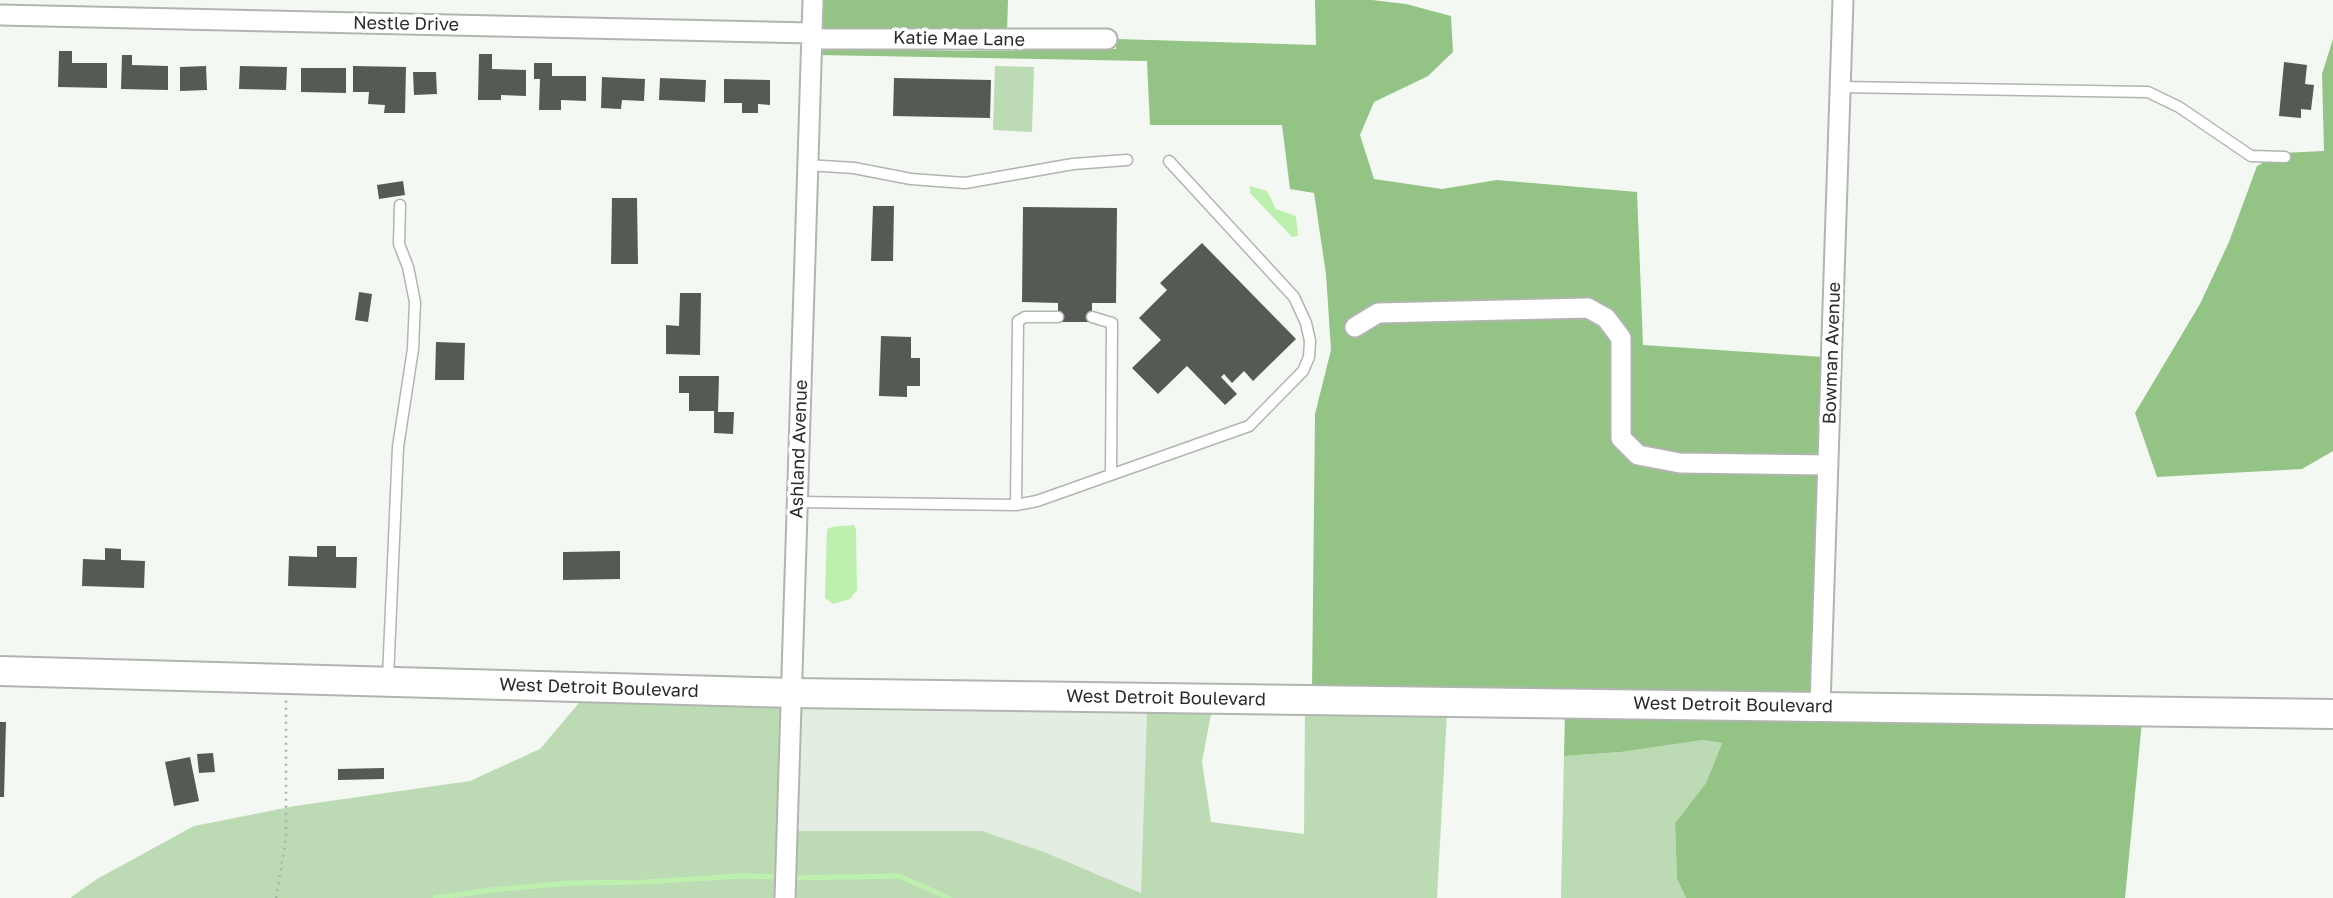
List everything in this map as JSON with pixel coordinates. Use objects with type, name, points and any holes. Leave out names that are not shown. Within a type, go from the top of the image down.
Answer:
[{"type":"street","name":"Ashland Avenue","points":[[785,898],[787,762],[792,693],[813,0]]},
{"type":"street","name":"Bowman Avenue","points":[[1820,706],[1843,0]]},
{"type":"street","name":"Nestle Drive","points":[[0,15],[811,36]]},
{"type":"street","name":"Katie Mae Lane","points":[[811,36],[961,41],[1107,39]]},
{"type":"street","points":[[1355,327],[1378,313],[1588,308],[1606,318],[1621,338],[1621,438],[1638,455],[1680,463],[1828,465]]},
{"type":"street","name":"West Detroit Boulevard","points":[[0,671],[792,693],[2333,714]]},
{"type":"lane","points":[[1840,87],[2147,92],[2179,107],[2251,156],[2285,158]]},
{"type":"lane","points":[[807,165],[854,168],[911,179],[965,183],[1073,164],[1127,160]]},
{"type":"lane","points":[[797,502],[1016,505],[1037,501],[1249,426],[1303,371],[1309,357],[1310,341],[1306,323],[1294,297],[1169,161]]},
{"type":"lane","points":[[388,682],[398,446],[413,349],[415,302],[408,268],[399,244],[400,205]]},
{"type":"lane","points":[[1016,505],[1018,321],[1025,317],[1058,317]]},
{"type":"lane","points":[[1092,317],[1112,323],[1111,475]]},
{"type":"path","points":[[275,898],[286,838],[286,693]]},
{"type":"shaded area","points":[[821,0],[1008,0],[1007,31],[820,29]]},
{"type":"shaded area","points":[[1315,0],[1372,0],[1406,4],[1451,16],[1453,52],[1428,76],[1374,102],[1360,135],[1374,179],[1442,189],[1497,180],[1637,192],[1643,345],[1823,357],[1812,696],[1312,691],[1315,414],[1331,350],[1326,274],[1314,193],[1290,189],[1282,125],[1150,125],[1147,61],[819,55],[819,48],[961,51],[1116,49],[1116,39],[1316,45]]},
{"type":"shaded area","points":[[2333,39],[2333,451],[2302,469],[2157,477],[2135,413],[2200,304],[2229,242],[2257,166],[2282,153],[2324,151],[2322,74]]},
{"type":"shaded area","points":[[995,66],[1034,67],[1032,132],[993,130]]},
{"type":"shaded area","points":[[1250,186],[1267,191],[1276,209],[1296,216],[1298,236],[1292,237],[1250,193]]},
{"type":"shaded area","points":[[854,525],[857,590],[850,599],[833,604],[825,598],[827,529]]},
{"type":"shaded area","points":[[584,697],[783,702],[776,898],[70,898],[97,879],[194,826],[295,806],[470,781],[540,749]]},
{"type":"shaded area","points":[[800,703],[1147,708],[1141,893],[1044,852],[982,831],[795,831]]},
{"type":"shaded area","points":[[1147,708],[1212,709],[1202,762],[1211,822],[1304,834],[1305,710],[1447,712],[1437,898],[793,898],[795,831],[982,831],[1044,852],[1141,893]]},
{"type":"shaded area","points":[[1565,713],[2142,721],[2125,898],[1686,898],[1677,879],[1675,823],[1706,783],[1722,743],[1703,740],[1621,752],[1564,756]]},
{"type":"shaded area","points":[[1703,740],[1722,743],[1706,783],[1675,823],[1677,879],[1686,898],[1561,898],[1564,756],[1621,752]]},
{"type":"building","points":[[59,51],[72,51],[72,63],[107,63],[107,88],[58,87]]},
{"type":"building","points":[[479,54],[492,54],[492,69],[526,70],[526,96],[501,95],[501,100],[478,100]]},
{"type":"building","points":[[122,55],[132,55],[132,65],[168,66],[168,90],[121,89]]},
{"type":"building","points":[[2284,62],[2307,65],[2305,84],[2314,85],[2311,110],[2301,109],[2301,118],[2279,116]]},
{"type":"building","points":[[534,63],[552,63],[552,76],[586,76],[586,101],[561,100],[561,110],[539,110],[540,79],[534,79]]},
{"type":"building","points":[[206,66],[207,90],[180,91],[180,67]]},
{"type":"building","points":[[240,66],[287,67],[286,90],[239,89]]},
{"type":"building","points":[[353,66],[406,67],[405,113],[384,113],[385,105],[368,104],[369,92],[353,92]]},
{"type":"building","points":[[301,68],[346,68],[346,93],[301,92]]},
{"type":"building","points":[[413,72],[436,72],[437,94],[414,95]]},
{"type":"building","points":[[602,77],[645,79],[644,101],[622,100],[621,109],[601,108]]},
{"type":"building","points":[[660,78],[706,80],[705,102],[659,100]]},
{"type":"building","points":[[894,78],[991,80],[990,118],[893,116]]},
{"type":"building","points":[[724,79],[770,80],[770,105],[758,104],[758,113],[742,113],[742,103],[724,103]]},
{"type":"building","points":[[403,181],[405,195],[379,199],[377,185]]},
{"type":"building","points":[[612,198],[637,198],[638,264],[611,264]]},
{"type":"building","points":[[873,206],[894,206],[893,261],[871,261]]},
{"type":"building","points":[[1023,207],[1117,208],[1116,303],[1092,303],[1092,322],[1058,322],[1058,303],[1022,302]]},
{"type":"building","points":[[1202,243],[1296,339],[1253,381],[1244,371],[1232,383],[1224,374],[1221,377],[1237,394],[1225,405],[1187,366],[1158,394],[1132,368],[1161,340],[1139,318],[1167,290],[1160,283]]},
{"type":"building","points":[[359,292],[372,294],[368,322],[355,320]]},
{"type":"building","points":[[680,293],[701,293],[700,355],[666,354],[666,325],[679,326]]},
{"type":"building","points":[[881,336],[911,337],[911,358],[920,358],[920,386],[907,386],[907,397],[879,396]]},
{"type":"building","points":[[436,342],[465,343],[464,380],[435,380]]},
{"type":"building","points":[[679,376],[719,376],[718,412],[734,412],[733,434],[714,433],[714,411],[689,411],[689,393],[679,393]]},
{"type":"building","points":[[317,546],[336,546],[336,557],[357,557],[356,588],[288,586],[289,556],[317,557]]},
{"type":"building","points":[[105,548],[121,549],[121,560],[145,561],[144,588],[82,586],[83,559],[105,560]]},
{"type":"building","points":[[620,551],[620,579],[563,580],[563,552]]},
{"type":"building","points":[[0,722],[6,722],[4,797],[0,797]]},
{"type":"building","points":[[213,753],[215,772],[199,773],[197,754]]},
{"type":"building","points":[[190,757],[199,801],[174,806],[165,762]]},
{"type":"building","points":[[384,768],[384,779],[338,780],[338,769]]},
{"type":"waterway","points":[[435,898],[570,883],[741,876],[781,877]]},
{"type":"waterway","points":[[791,878],[899,876],[949,898]]}]
